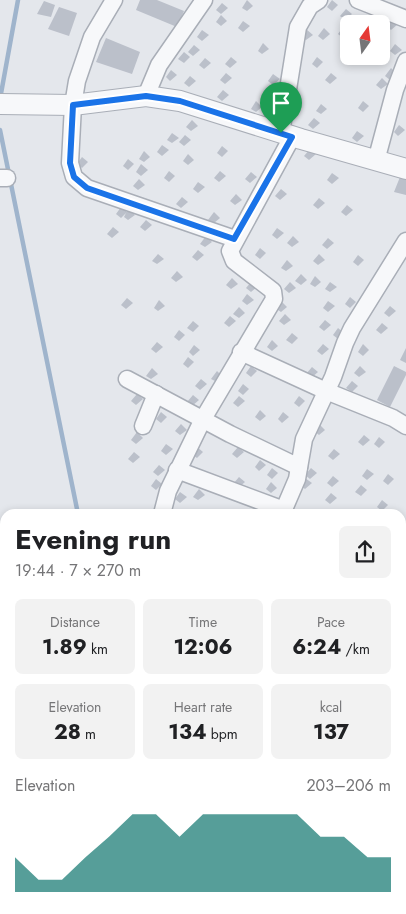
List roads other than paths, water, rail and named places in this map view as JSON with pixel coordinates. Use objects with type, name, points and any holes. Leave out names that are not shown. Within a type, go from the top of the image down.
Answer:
[{"type":"street","points":[[114,0],[92,37],[77,80],[73,105],[70,163],[72,171],[79,182],[87,188],[234,239]]},
{"type":"street","points":[[146,96],[159,66],[204,0]]},
{"type":"street","points":[[164,509],[177,470],[202,419],[271,304],[274,295],[273,291],[234,261],[230,250],[287,135],[298,27],[310,6],[319,0]]},
{"type":"street","points":[[358,0],[406,19]]},
{"type":"street","points":[[376,161],[395,90],[406,60]]},
{"type":"street","points":[[5,104],[73,105],[146,96],[180,101],[287,135],[406,169]]},
{"type":"street","points":[[284,509],[297,479],[304,439],[352,328],[406,241]]},
{"type":"street","points":[[241,352],[326,391],[394,418],[406,426]]},
{"type":"street","points":[[127,378],[202,419],[299,467]]},
{"type":"street","points":[[143,426],[156,394]]},
{"type":"street","points":[[177,470],[275,509]]},
{"type":"waterway","points":[[0,99],[18,0]]},
{"type":"waterway","points":[[0,130],[77,509]]}]
